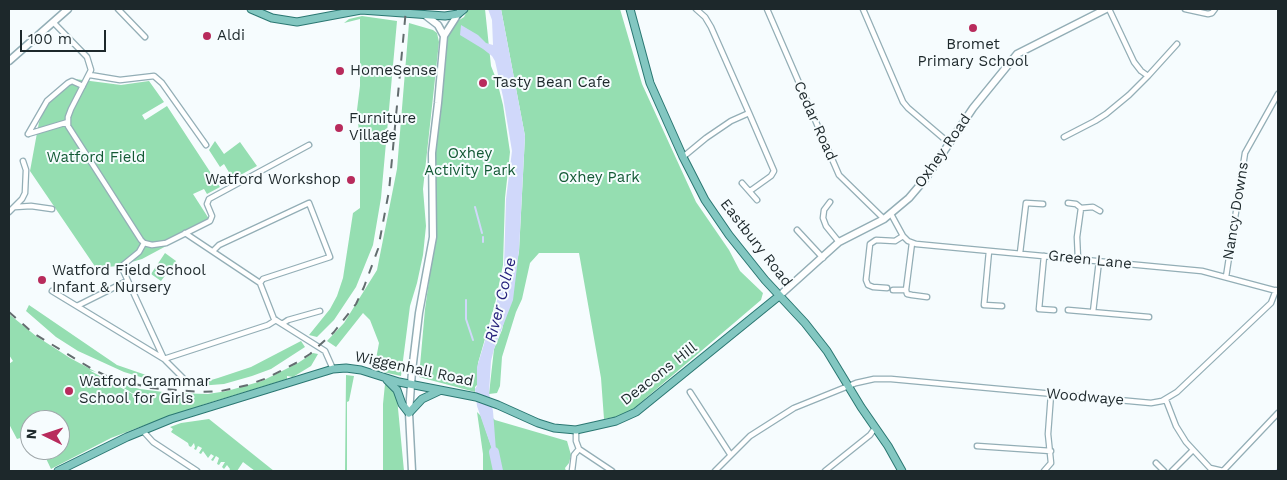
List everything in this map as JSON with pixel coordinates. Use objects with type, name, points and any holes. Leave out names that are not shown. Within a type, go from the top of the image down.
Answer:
[{"type":"main road","points":[[250,9],[272,18],[297,22],[361,10],[425,15],[458,14],[464,9]]},
{"type":"main road","name":"Eastbury Road","points":[[630,9],[650,82],[683,157],[705,200],[765,280],[827,351],[902,471]]},
{"type":"main road","name":"Deacons Hill","points":[[538,423],[562,430],[576,430],[616,421],[636,412],[779,296]]},
{"type":"main road","name":"Wiggenhall Road","points":[[58,471],[171,419],[333,369],[361,370],[412,385],[476,397],[538,423]]},
{"type":"main road","points":[[387,379],[397,390],[402,404],[409,413],[422,399],[440,391]]},
{"type":"street","points":[[9,61],[68,9]]},
{"type":"street","points":[[118,9],[144,37]]},
{"type":"street","points":[[696,9],[712,27],[774,171],[771,176],[750,190]]},
{"type":"street","name":"Cedar Road","points":[[767,9],[839,175],[884,219]]},
{"type":"street","points":[[863,9],[903,102],[948,142]]},
{"type":"street","points":[[1107,9],[1134,62],[1141,72],[1148,76]]},
{"type":"street","name":"Oxhey Road","points":[[779,296],[839,242],[891,214],[923,182],[948,142],[1017,54],[1107,9]]},
{"type":"street","points":[[1185,9],[1208,14],[1212,13],[1215,9]]},
{"type":"street","points":[[412,471],[409,413],[416,328],[433,237],[432,153],[444,36],[458,14]]},
{"type":"street","points":[[425,15],[438,25],[444,36]]},
{"type":"street","points":[[53,22],[90,63],[90,75],[71,109],[68,122],[78,143],[144,243],[160,244],[211,219],[212,214],[207,204],[209,199],[309,145]]},
{"type":"street","points":[[1064,137],[1095,122],[1129,96],[1177,44]]},
{"type":"street","points":[[90,75],[120,80],[154,76],[162,83],[206,145]]},
{"type":"street","points":[[68,122],[28,134],[47,101],[56,93],[70,82],[83,86]]},
{"type":"street","name":"Nancy Downs","points":[[1226,277],[1245,153],[1278,94]]},
{"type":"street","points":[[683,157],[731,121],[749,113]]},
{"type":"street","points":[[9,212],[15,208],[25,192],[26,170],[24,161]]},
{"type":"street","points":[[742,183],[757,200]]},
{"type":"street","points":[[830,202],[824,210],[823,218],[826,226],[839,242]]},
{"type":"street","points":[[213,251],[218,245],[309,203],[330,257],[263,280],[260,283]]},
{"type":"street","points":[[1020,254],[1026,203],[1043,204]]},
{"type":"street","points":[[1068,203],[1076,204],[1081,208],[1091,207],[1100,211]]},
{"type":"street","points":[[15,208],[31,206],[52,209]]},
{"type":"street","points":[[1078,259],[1077,238],[1081,208]]},
{"type":"street","points":[[891,214],[903,236],[912,243],[906,290],[909,295],[927,296]]},
{"type":"street","points":[[797,230],[822,258]]},
{"type":"street","points":[[185,233],[260,283],[272,316],[325,351],[333,369]]},
{"type":"street","points":[[887,288],[868,285],[866,280],[870,244],[876,240],[896,241],[903,236]]},
{"type":"street","points":[[144,243],[134,258],[123,265],[123,271],[164,360]]},
{"type":"street","name":"Green Lane","points":[[912,243],[1202,271],[1277,291]]},
{"type":"street","points":[[989,251],[984,305],[1002,306]]},
{"type":"street","points":[[1044,256],[1038,309],[1054,310]]},
{"type":"street","points":[[1093,312],[1093,299],[1099,261]]},
{"type":"street","points":[[77,306],[127,281]]},
{"type":"street","points":[[893,290],[906,290]]},
{"type":"street","points":[[52,291],[164,360],[183,378]]},
{"type":"street","points":[[1277,291],[1271,303],[1177,392],[1166,400],[1176,426],[1193,450],[1210,468],[1223,471],[1278,413]]},
{"type":"street","points":[[1068,310],[1149,317]]},
{"type":"street","points":[[282,324],[288,320],[320,311]]},
{"type":"street","points":[[164,360],[268,325],[276,320]]},
{"type":"street","name":"Woodwaye","points":[[715,471],[750,436],[794,408],[866,380],[881,379],[1151,403],[1166,400]]},
{"type":"street","points":[[690,392],[730,454]]},
{"type":"street","points":[[1044,471],[1051,463],[1048,427],[1051,394]]},
{"type":"street","points":[[824,471],[870,435],[875,428]]},
{"type":"street","points":[[576,430],[576,441],[579,449],[612,471]]},
{"type":"street","points":[[143,431],[153,442],[197,471]]},
{"type":"street","points":[[977,446],[1051,451]]},
{"type":"street","points":[[572,471],[574,455],[579,449]]},
{"type":"street","points":[[1172,471],[1193,450]]},
{"type":"street","points":[[1156,463],[1164,471]]},
{"type":"green space","name":"Oxhey Activity Park","points":[[468,9],[485,9],[491,66],[503,105],[510,152],[505,198],[503,265],[495,304],[478,363],[475,392],[419,377],[425,309],[436,231],[435,154],[447,40],[453,24],[464,17]]},
{"type":"green space","name":"Oxhey Park","points":[[501,9],[620,9],[642,84],[696,202],[729,250],[740,271],[763,293],[761,300],[626,415],[604,419],[601,378],[579,253],[539,253],[530,263],[522,299],[502,357],[500,386],[497,393],[489,394],[494,349],[502,330],[519,252],[525,136]]},
{"type":"green space","points":[[362,16],[397,21],[381,198],[373,245],[356,287],[334,320],[317,337],[309,335],[330,309],[337,296],[343,278],[353,213],[360,208],[360,144],[357,110],[360,86],[360,19],[344,23],[349,19]]},
{"type":"green space","points":[[409,23],[433,30],[437,33],[439,42],[423,189],[426,226],[423,255],[410,306],[401,376],[374,370],[379,343],[370,320],[363,313],[336,347],[327,341],[344,323],[377,270],[397,169]]},
{"type":"green space","name":"Watford Field","points":[[75,79],[121,85],[149,81],[164,102],[142,115],[145,120],[167,106],[220,187],[207,194],[204,189],[193,194],[211,222],[142,259],[118,266],[96,268],[30,171],[39,122],[49,100]]},
{"type":"green space","points":[[215,141],[224,154],[240,142],[257,166],[233,179],[224,164],[220,167],[209,150]]},
{"type":"green space","points":[[165,253],[176,261],[161,281],[151,274]]},
{"type":"green space","points":[[29,305],[117,365],[146,375],[172,381],[147,379],[124,372],[78,351],[56,337],[26,311]]},
{"type":"green space","name":"Watford Grammar School for Girls","points":[[9,314],[36,336],[70,358],[145,401],[114,382],[140,389],[171,393],[208,394],[227,391],[262,381],[298,363],[313,353],[318,354],[311,366],[293,377],[287,376],[287,379],[205,404],[137,428],[111,438],[70,459],[70,410],[20,410],[20,438],[17,439],[9,424],[9,364],[13,361],[9,355]]},
{"type":"green space","points":[[301,341],[305,347],[271,369],[252,376],[224,384],[198,386],[183,384],[201,383],[251,367]]},
{"type":"green space","points":[[346,375],[354,376],[349,401],[347,402],[347,471],[345,471]]},
{"type":"green space","points":[[385,384],[390,387],[397,398],[404,471],[383,471],[383,404]]},
{"type":"green space","points":[[477,412],[481,416],[496,460],[492,417],[495,420],[567,441],[571,455],[569,463],[565,468],[566,471],[483,471],[483,454]]},
{"type":"green space","points":[[209,419],[274,471],[255,471],[243,462],[237,471],[229,471],[230,469],[227,465],[224,469],[222,467],[225,462],[217,464],[219,458],[216,456],[213,461],[211,460],[214,456],[211,454],[208,458],[203,451],[201,454],[199,453],[202,448],[198,446],[196,450],[194,449],[194,443],[191,447],[171,432],[173,429],[170,427],[181,423]]},
{"type":"green space","name":"Watford Grammar School for Girls","points":[[47,460],[68,460],[51,469]]},
{"type":"water","points":[[488,9],[501,9],[525,136],[519,250],[513,300],[491,361],[489,393],[493,411],[497,464],[477,406],[475,389],[477,386],[477,367],[497,301],[504,266],[506,199],[512,151],[495,61],[483,49],[460,35],[461,25],[478,35],[486,43],[493,45],[492,20]]},
{"type":"waterway","points":[[475,207],[482,233]]},
{"type":"waterway","points":[[483,237],[483,242]]},
{"type":"waterway","points":[[466,300],[466,319],[473,340]]},
{"type":"waterway","name":"River Colne","points":[[494,452],[498,471]]},
{"type":"railway","points":[[9,312],[33,333],[92,369],[111,378],[151,388],[200,392],[221,391],[248,385],[267,378],[310,354],[334,332],[356,304],[378,249],[389,191],[406,9]]},
{"type":"place","name":"Bromet Primary School","points":[[973,28]]},
{"type":"place","name":"Aldi","points":[[207,36]]},
{"type":"place","name":"HomeSense","points":[[340,71]]},
{"type":"place","name":"Tasty Bean Cafe","points":[[483,83]]},
{"type":"place","name":"Furniture Village","points":[[339,128]]},
{"type":"place","name":"Watford Workshop","points":[[351,180]]},
{"type":"place","name":"Watford Field School Infant & Nursery","points":[[42,280]]},
{"type":"place","name":"Watford Grammar School for Girls","points":[[69,391]]}]
